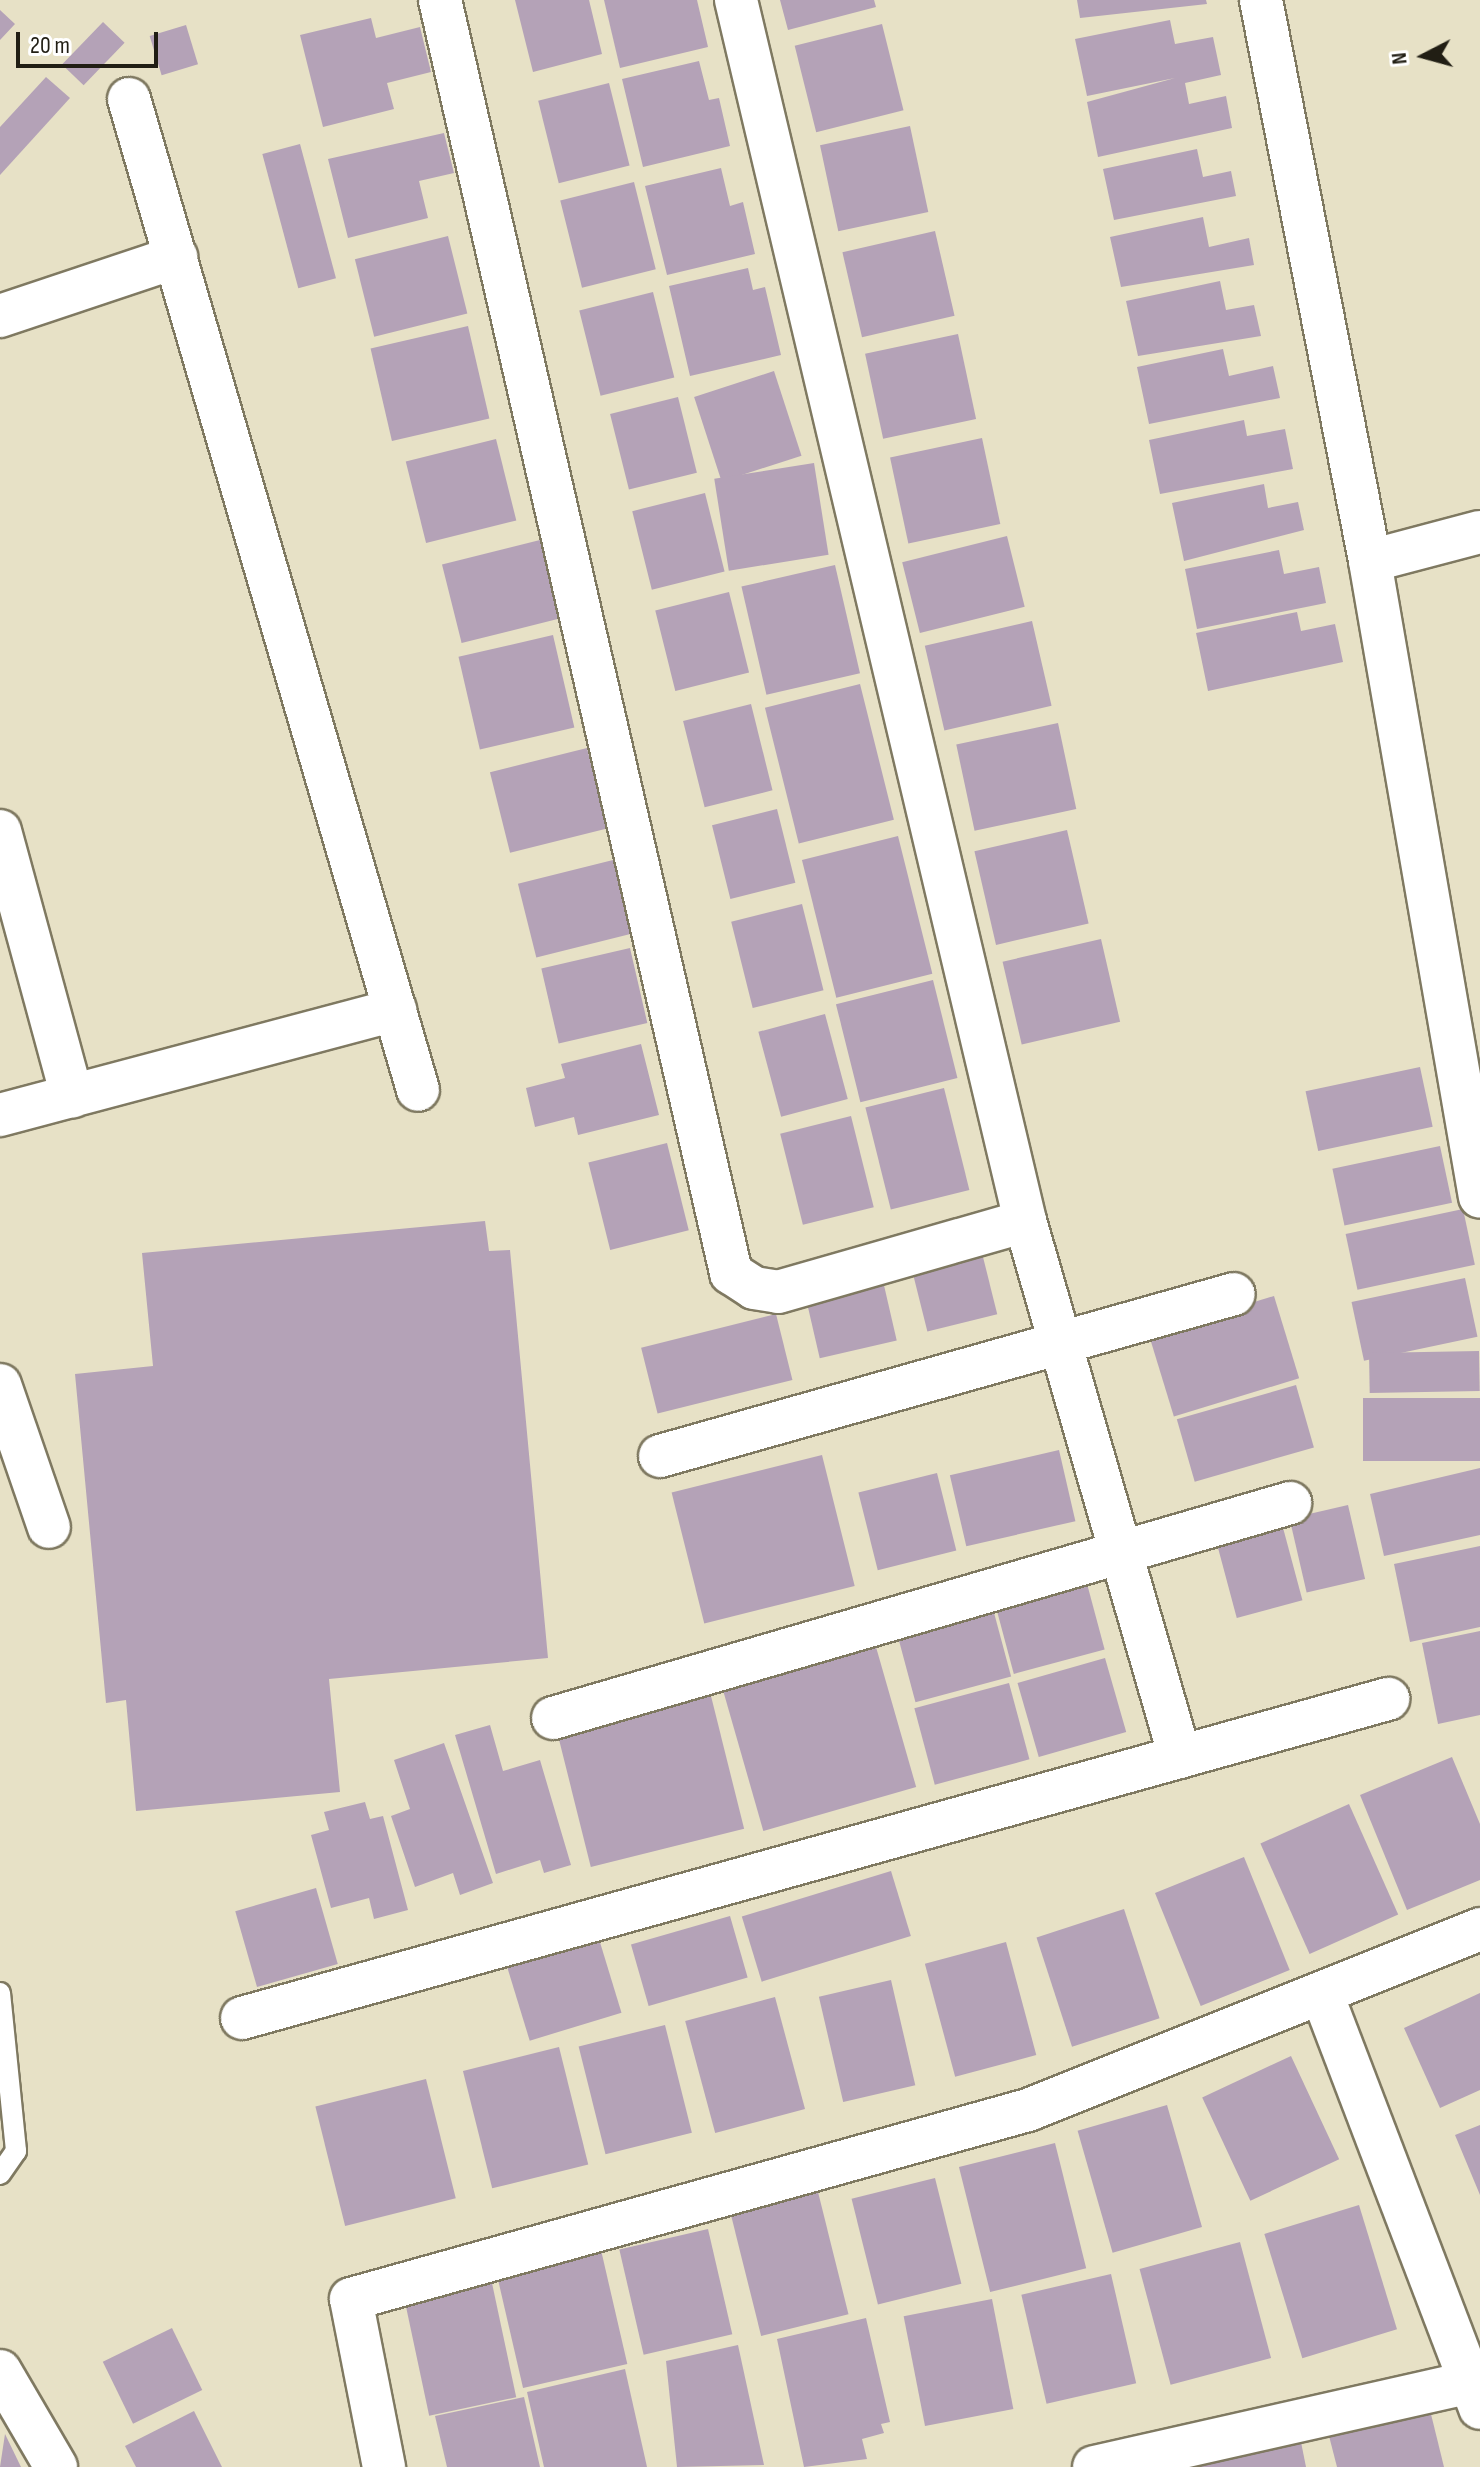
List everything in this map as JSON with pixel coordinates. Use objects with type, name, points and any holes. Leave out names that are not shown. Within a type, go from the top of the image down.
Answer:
[{"type":"street","points":[[440,0],[731,1273],[754,1288],[778,1292],[1025,1221]]},
{"type":"street","points":[[736,0],[1025,1221],[1180,1757]]},
{"type":"street","points":[[1261,0],[1370,561],[1480,1197]]},
{"type":"street","points":[[129,99],[418,1090]]},
{"type":"street","points":[[0,316],[176,257]]},
{"type":"street","points":[[1370,561],[1480,532]]},
{"type":"street","points":[[0,831],[72,1096]]},
{"type":"street","points":[[0,1115],[395,1010]]},
{"type":"street","points":[[660,1456],[1234,1294]]},
{"type":"street","points":[[0,1385],[49,1527]]},
{"type":"street","points":[[553,1718],[1119,1550],[1290,1503]]},
{"type":"street","points":[[242,2018],[1388,1699]]},
{"type":"street","points":[[384,2467],[351,2299],[1028,2110],[1480,1929]]},
{"type":"street","points":[[1094,2467],[1475,2395],[1322,1994]]},
{"type":"street","points":[[0,2371],[56,2467]]},
{"type":"lane","points":[[0,1993],[16,2151],[0,2174]]},
{"type":"building","points":[[515,0],[589,0],[602,54],[533,72]]},
{"type":"building","points":[[604,0],[697,0],[708,47],[620,68]]},
{"type":"building","points":[[780,0],[874,0],[876,7],[788,30]]},
{"type":"building","points":[[1077,0],[1206,0],[1207,4],[1080,18]]},
{"type":"building","points":[[0,10],[15,24],[0,40]]},
{"type":"building","points":[[371,18],[376,38],[420,27],[431,72],[387,83],[394,109],[323,127],[300,35]]},
{"type":"building","points":[[1170,20],[1175,44],[1213,37],[1221,75],[1185,83],[1189,104],[1226,96],[1232,128],[1098,157],[1087,102],[1175,78],[1087,96],[1075,39]]},
{"type":"building","points":[[103,22],[125,43],[84,85],[62,64]]},
{"type":"building","points":[[882,24],[904,110],[816,132],[795,46]]},
{"type":"building","points":[[186,25],[198,64],[162,75],[150,36]]},
{"type":"building","points":[[699,61],[709,100],[719,98],[730,146],[643,167],[622,79]]},
{"type":"building","points":[[46,77],[70,98],[0,175],[0,127]]},
{"type":"building","points":[[609,83],[630,165],[559,183],[538,101]]},
{"type":"building","points":[[910,126],[928,212],[838,231],[820,145]]},
{"type":"building","points":[[444,133],[454,173],[419,181],[428,218],[348,238],[328,159]]},
{"type":"building","points":[[300,144],[336,278],[298,288],[262,154]]},
{"type":"building","points":[[1197,149],[1203,177],[1231,171],[1236,196],[1114,220],[1103,169]]},
{"type":"building","points":[[721,168],[730,206],[743,202],[755,254],[667,275],[645,186]]},
{"type":"building","points":[[634,182],[656,269],[582,288],[560,200]]},
{"type":"building","points":[[1203,217],[1209,247],[1249,238],[1254,265],[1121,287],[1110,237]]},
{"type":"building","points":[[935,231],[955,316],[862,337],[842,252]]},
{"type":"building","points":[[448,236],[467,314],[374,337],[355,259]]},
{"type":"building","points":[[748,268],[753,290],[765,287],[781,355],[690,376],[669,286]]},
{"type":"building","points":[[1220,281],[1226,310],[1254,305],[1261,336],[1138,356],[1126,301]]},
{"type":"building","points":[[653,292],[674,377],[601,396],[579,310]]},
{"type":"building","points":[[468,326],[489,419],[392,441],[371,348]]},
{"type":"building","points":[[958,334],[976,419],[883,439],[865,354]]},
{"type":"building","points":[[1223,349],[1229,376],[1273,366],[1280,398],[1149,424],[1137,367]]},
{"type":"building","points":[[774,371],[802,456],[722,482],[694,397]]},
{"type":"building","points":[[678,397],[697,473],[629,490],[610,414]]},
{"type":"building","points":[[1244,420],[1247,436],[1285,429],[1293,469],[1160,494],[1149,440]]},
{"type":"building","points":[[982,438],[1000,524],[908,544],[890,458]]},
{"type":"building","points":[[496,439],[516,521],[426,543],[406,461]]},
{"type":"building","points":[[814,463],[829,555],[729,571],[714,479]]},
{"type":"building","points":[[1264,484],[1268,508],[1298,502],[1304,530],[1184,561],[1172,503]]},
{"type":"building","points":[[705,493],[725,572],[652,590],[632,511]]},
{"type":"building","points":[[1007,536],[1025,607],[920,633],[902,562]]},
{"type":"building","points":[[540,540],[560,619],[462,643],[442,564]]},
{"type":"building","points":[[1279,550],[1284,574],[1319,567],[1326,603],[1197,629],[1185,569]]},
{"type":"building","points":[[835,565],[860,673],[766,695],[741,587]]},
{"type":"building","points":[[729,592],[749,673],[675,691],[655,610]]},
{"type":"building","points":[[1297,612],[1301,631],[1335,624],[1343,662],[1208,691],[1196,633]]},
{"type":"building","points":[[1032,621],[1052,706],[944,731],[925,646]]},
{"type":"building","points":[[553,635],[574,728],[480,749],[458,657]]},
{"type":"building","points":[[860,684],[894,820],[799,844],[765,708]]},
{"type":"building","points":[[751,704],[773,790],[705,807],[683,721]]},
{"type":"building","points":[[1058,723],[1076,809],[975,831],[956,745]]},
{"type":"building","points":[[587,748],[607,829],[510,853],[490,772]]},
{"type":"building","points":[[777,809],[795,883],[730,899],[712,825]]},
{"type":"building","points":[[1067,830],[1089,924],[996,945],[974,851]]},
{"type":"building","points":[[898,836],[932,974],[836,998],[802,860]]},
{"type":"building","points":[[613,860],[631,934],[536,957],[518,884]]},
{"type":"building","points":[[802,904],[824,990],[753,1008],[731,922]]},
{"type":"building","points":[[1101,939],[1120,1022],[1022,1045],[1003,962]]},
{"type":"building","points":[[630,948],[647,1023],[559,1043],[541,968]]},
{"type":"building","points":[[933,980],[957,1078],[860,1102],[836,1004]]},
{"type":"building","points":[[825,1014],[848,1099],[781,1117],[758,1032]]},
{"type":"building","points":[[641,1044],[659,1115],[578,1135],[574,1117],[535,1127],[526,1088],[565,1078],[561,1064]]},
{"type":"building","points":[[1420,1067],[1433,1127],[1318,1151],[1306,1091]]},
{"type":"building","points":[[944,1088],[969,1190],[891,1209],[865,1108]]},
{"type":"building","points":[[851,1116],[874,1207],[803,1225],[780,1134]]},
{"type":"building","points":[[667,1143],[689,1230],[610,1250],[588,1163]]},
{"type":"building","points":[[1440,1146],[1452,1203],[1344,1226],[1332,1169]]},
{"type":"building","points":[[1463,1209],[1475,1265],[1357,1290],[1346,1234]]},
{"type":"building","points":[[485,1221],[489,1251],[510,1250],[548,1658],[329,1679],[340,1792],[136,1811],[126,1700],[106,1703],[75,1374],[153,1366],[142,1253]]},
{"type":"building","points":[[982,1253],[997,1314],[927,1332],[912,1270]]},
{"type":"building","points":[[1465,1278],[1477,1337],[1364,1361],[1352,1302]]},
{"type":"building","points":[[883,1281],[897,1340],[820,1358],[806,1299]]},
{"type":"building","points":[[1274,1296],[1299,1378],[1174,1417],[1149,1334]]},
{"type":"building","points":[[776,1314],[792,1380],[658,1414],[641,1348]]},
{"type":"building","points":[[1479,1351],[1480,1391],[1370,1393],[1369,1353]]},
{"type":"building","points":[[1296,1385],[1314,1447],[1195,1482],[1177,1419]]},
{"type":"building","points":[[1363,1398],[1480,1398],[1480,1461],[1363,1461]]},
{"type":"building","points":[[1059,1450],[1075,1521],[966,1546],[950,1475]]},
{"type":"building","points":[[822,1455],[855,1586],[704,1623],[672,1492]]},
{"type":"building","points":[[1480,1468],[1480,1535],[1384,1556],[1370,1494]]},
{"type":"building","points":[[937,1473],[956,1551],[878,1570],[858,1493]]},
{"type":"building","points":[[1348,1505],[1365,1579],[1307,1593],[1290,1518]]},
{"type":"building","points":[[1282,1524],[1302,1600],[1237,1618],[1216,1542]]},
{"type":"building","points":[[1480,1546],[1480,1627],[1410,1642],[1394,1564]]},
{"type":"building","points":[[1086,1580],[1105,1650],[1014,1674],[995,1604]]},
{"type":"building","points":[[993,1609],[1011,1677],[915,1702],[897,1635]]},
{"type":"building","points":[[1480,1631],[1480,1715],[1438,1724],[1422,1643]]},
{"type":"building","points":[[874,1640],[916,1787],[763,1831],[721,1684]]},
{"type":"building","points":[[1105,1658],[1126,1732],[1039,1757],[1018,1683]]},
{"type":"building","points":[[1009,1683],[1029,1759],[935,1785],[914,1708]]},
{"type":"building","points":[[710,1692],[744,1829],[591,1867],[557,1730]]},
{"type":"building","points":[[490,1725],[503,1771],[540,1760],[571,1865],[544,1873],[540,1860],[496,1874],[455,1735]]},
{"type":"building","points":[[444,1743],[493,1883],[460,1895],[453,1873],[415,1887],[391,1816],[410,1809],[394,1760]]},
{"type":"building","points":[[1452,1757],[1480,1824],[1480,1880],[1407,1910],[1360,1795]]},
{"type":"building","points":[[365,1802],[370,1819],[383,1816],[408,1910],[374,1919],[369,1898],[331,1908],[311,1835],[329,1830],[324,1812]]},
{"type":"building","points":[[1349,1804],[1398,1915],[1310,1954],[1260,1843]]},
{"type":"building","points":[[1244,1857],[1290,1970],[1201,2006],[1155,1893]]},
{"type":"building","points":[[891,1871],[911,1936],[762,1982],[742,1917]]},
{"type":"building","points":[[316,1888],[338,1964],[257,1987],[235,1911]]},
{"type":"building","points":[[1124,1909],[1160,2018],[1072,2047],[1037,1937]]},
{"type":"building","points":[[730,1916],[748,1978],[649,2006],[631,1944]]},
{"type":"building","points":[[599,1939],[622,2013],[530,2041],[507,1967]]},
{"type":"building","points":[[1006,1942],[1036,2055],[955,2077],[925,1964]]},
{"type":"building","points":[[891,1980],[915,2085],[843,2102],[819,1997]]},
{"type":"building","points":[[1480,1993],[1480,2090],[1440,2108],[1404,2028]]},
{"type":"building","points":[[775,1997],[805,2109],[715,2133],[685,2021]]},
{"type":"building","points":[[665,2025],[692,2133],[605,2154],[579,2047]]},
{"type":"building","points":[[559,2047],[588,2164],[492,2188],[463,2071]]},
{"type":"building","points":[[1291,2056],[1339,2159],[1250,2201],[1202,2097]]},
{"type":"building","points":[[426,2079],[456,2198],[345,2226],[315,2107]]},
{"type":"building","points":[[1167,2105],[1202,2227],[1113,2253],[1078,2131]]},
{"type":"building","points":[[1480,2125],[1480,2195],[1455,2135]]},
{"type":"building","points":[[1055,2143],[1086,2268],[990,2292],[959,2167]]},
{"type":"building","points":[[935,2178],[961,2284],[878,2305],[852,2199]]},
{"type":"building","points":[[818,2192],[848,2314],[761,2336],[731,2214]]},
{"type":"building","points":[[1359,2205],[1397,2329],[1302,2358],[1264,2234]]},
{"type":"building","points":[[708,2229],[732,2334],[644,2355],[619,2249]]},
{"type":"building","points":[[1240,2242],[1271,2358],[1171,2385],[1140,2269]]},
{"type":"building","points":[[601,2250],[627,2364],[523,2388],[497,2274]]},
{"type":"building","points":[[489,2269],[516,2397],[429,2416],[402,2288]]},
{"type":"building","points":[[1111,2274],[1136,2383],[1047,2404],[1021,2295]]},
{"type":"building","points":[[992,2299],[1013,2409],[925,2426],[904,2316]]},
{"type":"building","points":[[866,2318],[890,2422],[881,2424],[884,2433],[862,2439],[867,2459],[804,2467],[777,2339]]},
{"type":"building","points":[[172,2328],[202,2390],[133,2424],[103,2362]]},
{"type":"building","points":[[738,2345],[764,2465],[677,2467],[666,2361]]},
{"type":"building","points":[[625,2369],[647,2467],[544,2467],[527,2392]]},
{"type":"building","points":[[524,2397],[540,2467],[447,2467],[435,2416]]},
{"type":"building","points":[[1429,2406],[1444,2467],[1337,2467],[1328,2432]]},
{"type":"building","points":[[194,2411],[222,2467],[136,2467],[125,2446]]},
{"type":"building","points":[[5,2434],[21,2467],[0,2467]]},
{"type":"building","points":[[1301,2442],[1306,2467],[1197,2467],[1197,2464]]}]
